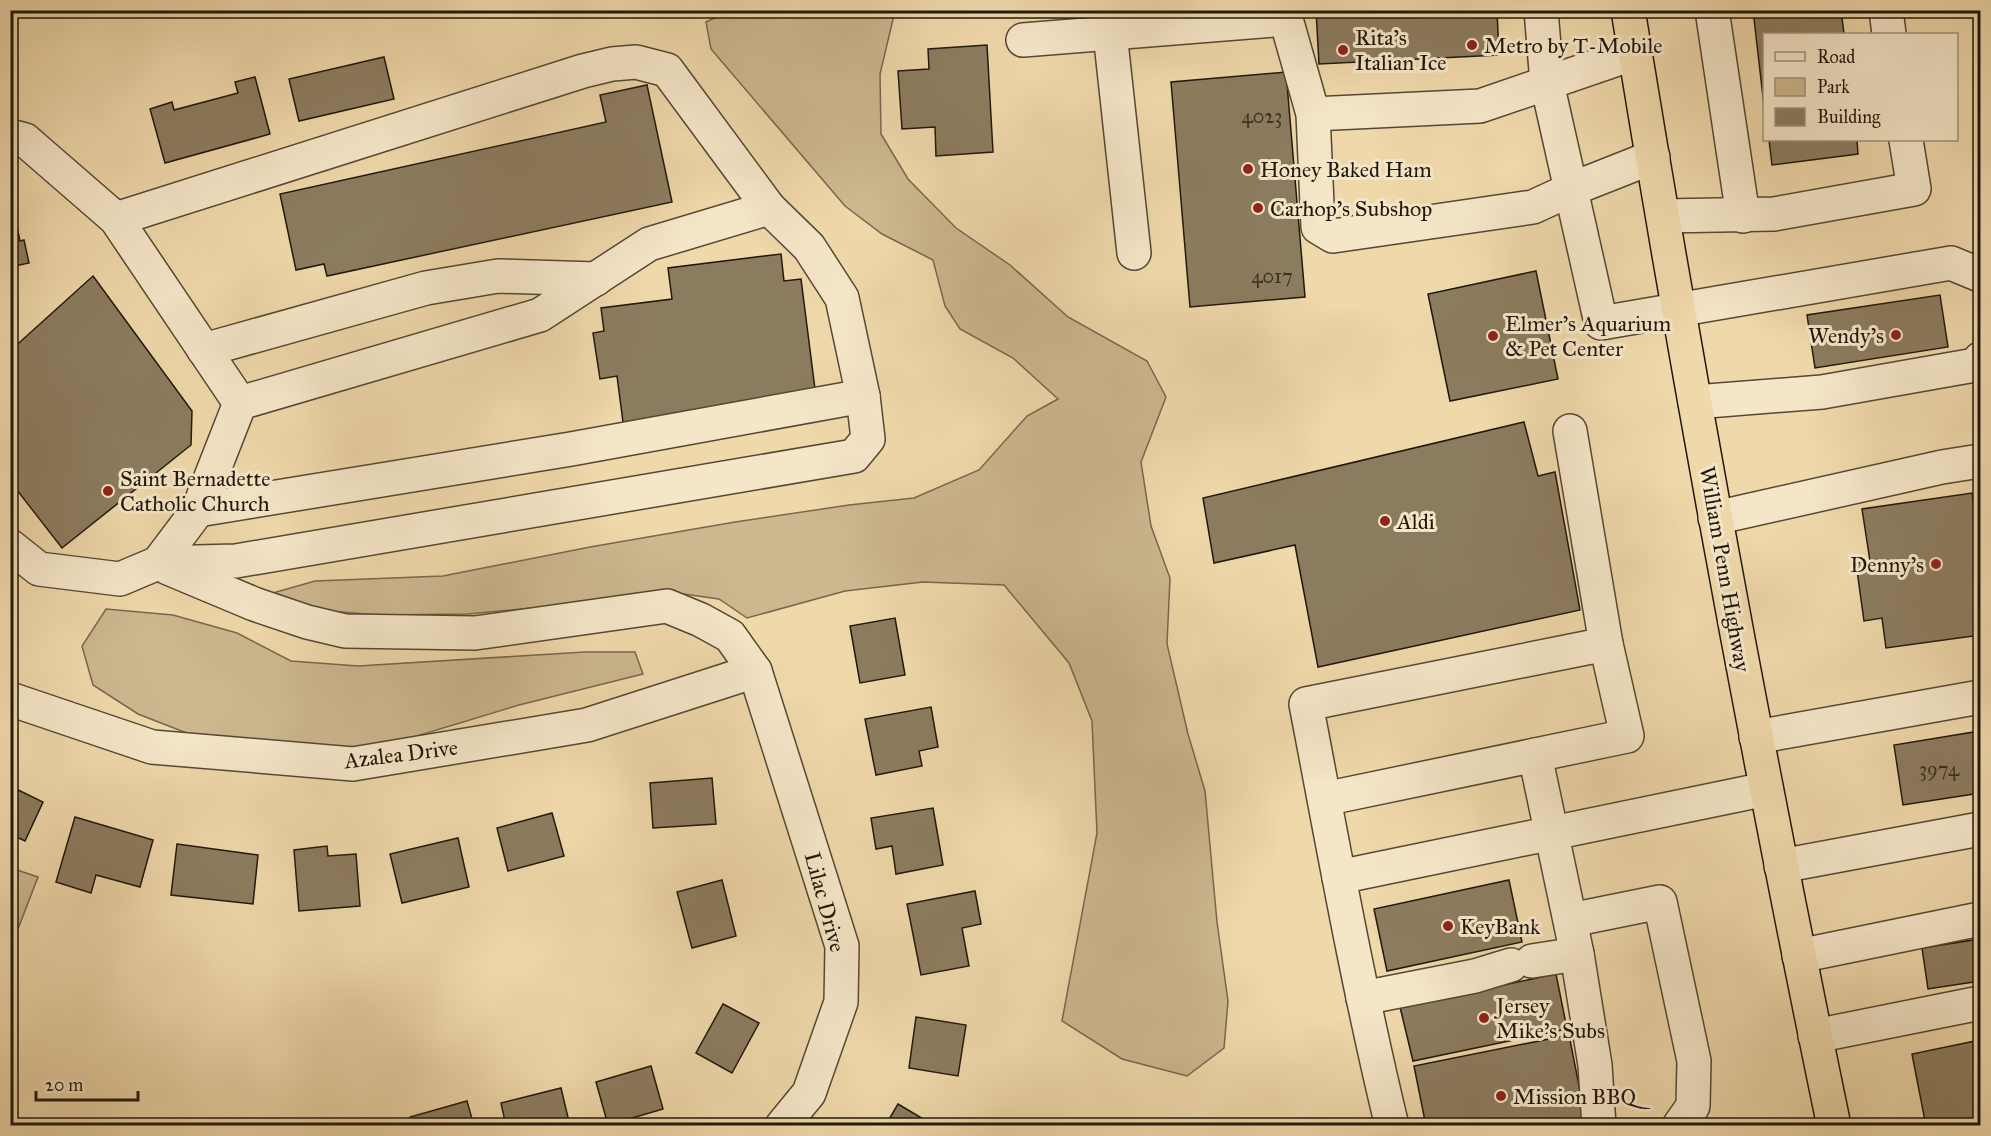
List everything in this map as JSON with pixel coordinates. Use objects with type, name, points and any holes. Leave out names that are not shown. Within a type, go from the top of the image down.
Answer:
[{"type":"highway","name":"William Penn Highway","points":[[1628,10],[1714,518],[1834,1125]]},
{"type":"street","points":[[1541,10],[1547,83],[1601,323],[1951,263],[1980,275]]},
{"type":"street","points":[[1712,10],[1743,216]]},
{"type":"street","points":[[1886,10],[1889,33]]},
{"type":"street","points":[[1023,40],[1286,19],[1313,114],[1318,227],[1333,236],[1533,207],[1653,157]]},
{"type":"street","points":[[1110,33],[1134,253]]},
{"type":"street","points":[[1313,114],[1480,106],[1635,52]]},
{"type":"street","points":[[10,546],[39,569],[120,579],[158,563],[236,561],[854,456],[868,439],[863,396],[842,298],[809,247],[769,208],[667,70],[636,62],[612,64],[583,71],[116,219]]},
{"type":"street","points":[[10,136],[25,140],[116,219],[240,403]]},
{"type":"street","points":[[1663,216],[1774,214],[1914,189],[1906,141]]},
{"type":"street","points":[[240,403],[540,315],[649,244],[769,208]]},
{"type":"street","points":[[204,350],[426,288],[498,276],[596,279]]},
{"type":"street","points":[[1695,402],[1822,392],[1975,365],[1980,359]]},
{"type":"street","points":[[198,510],[571,450],[863,396]]},
{"type":"street","points":[[158,563],[198,510],[240,403]]},
{"type":"street","points":[[1324,800],[1627,736],[1606,644],[1570,431]]},
{"type":"street","points":[[1714,518],[1942,467],[1980,461]]},
{"type":"street","name":"Lilac Drive","points":[[158,563],[254,604],[307,622],[345,631],[475,633],[667,606],[701,620],[730,636],[755,671],[842,946],[842,1002],[809,1093],[782,1125]]},
{"type":"street","points":[[1392,1125],[1363,998],[1306,704],[1606,644]]},
{"type":"street","name":"Azalea Drive","points":[[10,699],[152,747],[353,764],[587,725],[755,671]]},
{"type":"street","points":[[1756,737],[1980,697]]},
{"type":"street","points":[[1535,755],[1570,920]]},
{"type":"street","points":[[1339,877],[1766,789]]},
{"type":"street","points":[[1781,866],[1980,829]]},
{"type":"street","points":[[1363,998],[1475,976],[1533,961],[1570,920],[1660,902],[1694,1061],[1693,1106],[1679,1125]]},
{"type":"street","points":[[1799,956],[1980,919]]},
{"type":"street","points":[[1533,961],[1595,1065],[1599,1125]]},
{"type":"street","points":[[1815,1036],[1980,1003]]},
{"type":"green space","points":[[729,11],[895,11],[880,74],[881,134],[908,179],[956,228],[1010,265],[1068,317],[1147,361],[1166,397],[1141,462],[1151,526],[1170,578],[1167,644],[1188,734],[1205,791],[1217,922],[1228,1001],[1224,1048],[1187,1076],[1122,1059],[1062,1021],[1097,833],[1092,721],[1069,663],[1004,585],[923,582],[845,591],[747,618],[719,599],[662,591],[585,603],[468,614],[379,615],[304,609],[273,593],[315,581],[443,576],[735,522],[914,498],[979,470],[1027,416],[1058,399],[1013,358],[960,329],[945,306],[933,260],[882,234],[845,206],[711,49],[706,22]]},
{"type":"green space","points":[[106,609],[173,615],[237,633],[291,661],[358,666],[585,652],[635,652],[643,674],[519,705],[374,749],[207,741],[138,714],[93,685],[82,646]]},
{"type":"green space","points":[[10,868],[38,877],[11,947]]},
{"type":"building","points":[[1316,10],[1497,10],[1499,55],[1319,64]]},
{"type":"building","points":[[1753,10],[1841,10],[1844,33],[1763,33],[1763,97]]},
{"type":"building","points":[[987,45],[993,152],[936,156],[935,127],[902,129],[898,71],[929,69],[928,49]]},
{"type":"building","points":[[384,57],[394,99],[299,121],[289,79]]},
{"type":"building","points":[[1286,72],[1305,297],[1190,307],[1171,82]]},
{"type":"building","points":[[255,77],[270,134],[165,163],[150,109],[172,102],[174,110],[238,93],[235,82]]},
{"type":"building","points":[[647,85],[672,202],[327,276],[324,264],[296,270],[280,194],[606,122],[600,95]]},
{"type":"building","points":[[1769,141],[1857,141],[1858,154],[1772,165]]},
{"type":"building","points":[[10,193],[20,241],[24,240],[29,263],[10,267]]},
{"type":"building","points":[[781,254],[784,281],[801,279],[816,397],[623,422],[617,376],[600,379],[593,333],[604,331],[601,308],[672,299],[668,268]]},
{"type":"building","name":"Elmer's Aquarium & Pet Center","points":[[1536,271],[1558,379],[1450,401],[1428,294]]},
{"type":"building","points":[[93,276],[192,411],[191,445],[62,548],[10,481],[10,351]]},
{"type":"building","points":[[1940,295],[1948,347],[1815,368],[1807,315]]},
{"type":"building","name":"Aldi","points":[[1524,422],[1538,476],[1555,472],[1580,610],[1318,667],[1295,545],[1214,563],[1203,498]]},
{"type":"building","points":[[1972,493],[1980,554],[1980,635],[1886,648],[1882,618],[1864,621],[1856,563],[1870,561],[1862,509]]},
{"type":"building","points":[[895,618],[905,675],[860,683],[850,626]]},
{"type":"building","points":[[931,707],[938,747],[919,751],[922,766],[876,775],[865,719]]},
{"type":"building","points":[[1980,731],[1980,793],[1903,805],[1894,745]]},
{"type":"building","points":[[712,778],[716,824],[653,828],[650,783]]},
{"type":"building","points":[[10,786],[43,802],[25,841],[10,834]]},
{"type":"building","points":[[933,808],[943,865],[896,874],[892,846],[876,849],[871,818]]},
{"type":"building","points":[[552,813],[564,856],[508,871],[497,828]]},
{"type":"building","points":[[75,817],[153,840],[140,887],[96,875],[91,893],[56,882]]},
{"type":"building","points":[[458,838],[469,887],[402,903],[390,854]]},
{"type":"building","points":[[177,844],[258,855],[253,904],[171,895]]},
{"type":"building","points":[[327,846],[328,856],[356,854],[360,906],[299,911],[294,850]]},
{"type":"building","points":[[722,880],[736,936],[692,948],[677,892]]},
{"type":"building","name":"KeyBank","points":[[1509,880],[1522,942],[1387,971],[1374,909]]},
{"type":"building","points":[[975,891],[981,924],[962,928],[969,966],[921,975],[907,904]]},
{"type":"building","points":[[1980,939],[1980,981],[1928,989],[1922,948]]},
{"type":"building","name":"Jersey Mike's Subs","points":[[1556,974],[1567,1029],[1413,1061],[1400,1007]]},
{"type":"building","points":[[723,1004],[759,1023],[732,1073],[696,1053]]},
{"type":"building","points":[[916,1017],[966,1025],[958,1076],[909,1068]]},
{"type":"building","name":"Mission BBQ","points":[[1569,1035],[1587,1126],[1426,1126],[1414,1066]]},
{"type":"building","points":[[1980,1040],[1980,1126],[1926,1126],[1912,1054]]},
{"type":"building","points":[[651,1066],[663,1109],[608,1125],[596,1082]]},
{"type":"building","points":[[561,1088],[570,1126],[506,1126],[501,1103]]},
{"type":"building","points":[[467,1101],[474,1126],[412,1126],[410,1117]]},
{"type":"building","points":[[898,1104],[935,1126],[885,1126]]},
{"type":"building","points":[[381,1120],[382,1126],[346,1126]]},
{"type":"place","name":"Metro by T-Mobile","points":[[1472,45]]},
{"type":"place","name":"Rita's Italian Ice","points":[[1343,50]]},
{"type":"place","name":"Honey Baked Ham","points":[[1248,169]]},
{"type":"place","name":"Carhop's Subshop","points":[[1258,208]]},
{"type":"place","name":"Wendy's","points":[[1896,335]]},
{"type":"place","name":"Elmer's Aquarium & Pet Center","points":[[1493,336]]},
{"type":"place","name":"Saint Bernadette Catholic Church","points":[[108,491]]},
{"type":"place","name":"Aldi","points":[[1385,521]]},
{"type":"place","name":"Denny's","points":[[1936,564]]},
{"type":"place","name":"KeyBank","points":[[1448,926]]},
{"type":"place","name":"Jersey Mike's Subs","points":[[1484,1018]]},
{"type":"place","name":"Mission BBQ","points":[[1501,1096]]}]
